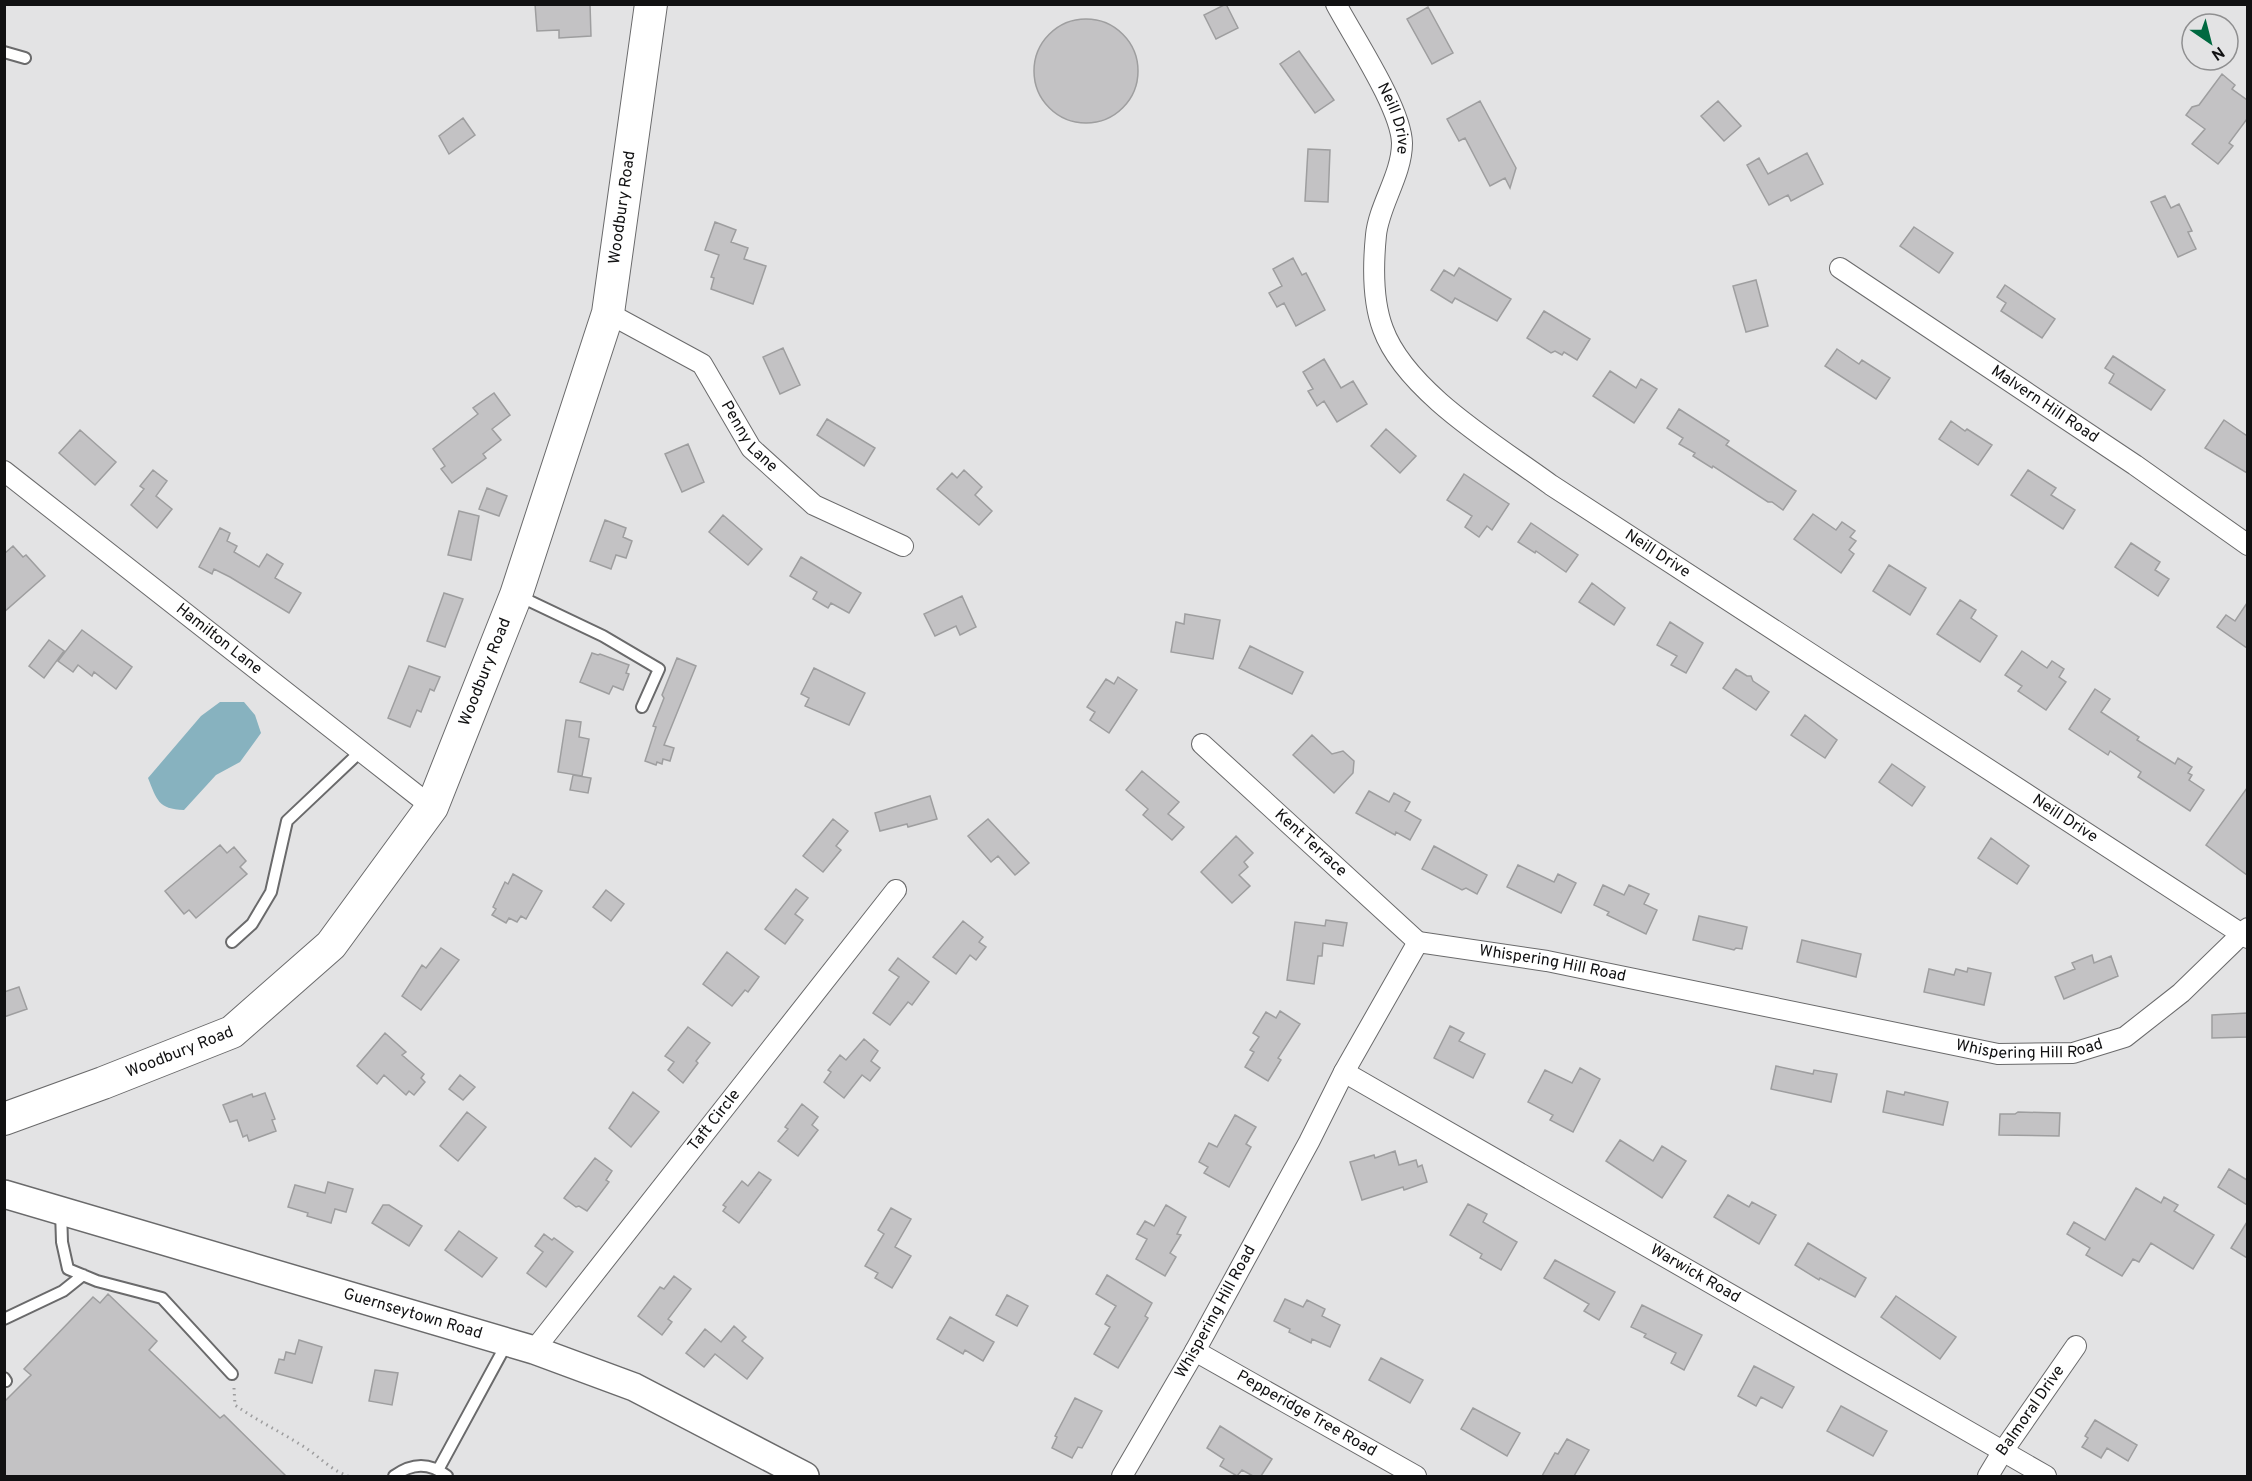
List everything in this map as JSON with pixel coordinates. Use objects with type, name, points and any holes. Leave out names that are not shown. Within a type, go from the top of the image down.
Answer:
[{"type":"main road","name":"Woodbury Road","points":[[4,1119],[104,1083],[232,1032],[331,945],[432,807],[516,595],[608,313],[651,4]]},
{"type":"street","name":"Neill Drive","points":[[1336,4],[1394,110],[1402,143],[1396,175],[1376,232],[1373,282],[1383,329],[1407,370],[1445,408],[1551,485],[2246,933]]},
{"type":"street","name":"Malvern Hill Road","points":[[1840,268],[2135,465],[2247,545]]},
{"type":"street","name":"Penny Lane","points":[[608,313],[702,364],[751,448],[814,505],[903,546]]},
{"type":"street","name":"Hamilton Lane","points":[[4,471],[432,807]]},
{"type":"street","name":"Kent Terrace","points":[[1202,744],[1418,942]]},
{"type":"street","name":"Taft Circle","points":[[534,1350],[896,890]]},
{"type":"street","name":"Whispering Hill Road","points":[[1122,1476],[1195,1350],[1309,1142],[1344,1072],[1418,942],[1547,961],[1998,1054],[2073,1053],[2125,1037],[2181,993],[2246,933]]},
{"type":"street","name":"Warwick Road","points":[[1344,1072],[2046,1476]]},
{"type":"street","name":"Guernseytown Road","points":[[4,1194],[534,1350],[634,1387],[805,1476]]},
{"type":"street","name":"Balmoral Drive","points":[[1988,1476],[2002,1451],[2076,1346]]},
{"type":"street","name":"Pepperidge Tree Road","points":[[1195,1350],[1416,1476]]},
{"type":"lane","points":[[4,52],[25,57]]},
{"type":"lane","points":[[516,595],[603,636],[658,669],[642,707]]},
{"type":"lane","points":[[232,942],[252,924],[271,892],[287,821],[361,752]]},
{"type":"lane","points":[[62,1211],[62,1242],[68,1269],[97,1281],[162,1298],[232,1374]]},
{"type":"lane","points":[[4,1319],[63,1291],[83,1275]]},
{"type":"lane","points":[[394,1476],[414,1466],[427,1466],[442,1473],[508,1342]]},
{"type":"path","points":[[232,1374],[236,1405],[250,1416],[303,1446],[339,1473],[348,1476]]},
{"type":"water","points":[[220,702],[244,702],[255,715],[261,733],[240,762],[216,775],[184,810],[169,808],[156,798],[148,778],[201,716]]},
{"type":"building","points":[[535,4],[590,4],[591,36],[559,38],[559,30],[537,31]]},
{"type":"building","points":[[1226,4],[1238,28],[1216,39],[1204,15]]},
{"type":"building","points":[[1428,7],[1453,53],[1432,64],[1407,19]]},
{"type":"building","points":[[1086,19],[1106,23],[1123,34],[1134,51],[1138,71],[1134,91],[1123,108],[1106,119],[1086,123],[1066,119],[1049,108],[1038,91],[1034,71],[1038,51],[1049,34],[1066,23]]},
{"type":"building","points":[[1299,51],[1334,100],[1315,113],[1280,64]]},
{"type":"building","points":[[2222,74],[2235,85],[2232,89],[2247,100],[2247,119],[2229,143],[2233,146],[2218,164],[2192,144],[2205,129],[2186,115],[2192,107],[2199,105]]},
{"type":"building","points":[[1480,101],[1516,168],[1510,188],[1505,178],[1490,186],[1465,138],[1459,141],[1447,119]]},
{"type":"building","points":[[1718,101],[1741,126],[1724,141],[1701,116]]},
{"type":"building","points":[[463,118],[475,135],[449,154],[439,136]]},
{"type":"building","points":[[1308,149],[1330,150],[1328,202],[1305,201]]},
{"type":"building","points":[[1807,153],[1823,184],[1791,201],[1788,195],[1769,205],[1747,165],[1759,158],[1768,174]]},
{"type":"building","points":[[2165,196],[2171,208],[2179,204],[2192,231],[2188,232],[2196,249],[2178,257],[2151,202]]},
{"type":"building","points":[[715,222],[736,230],[731,242],[748,248],[744,259],[766,266],[753,304],[711,289],[714,278],[711,277],[719,255],[705,250]]},
{"type":"building","points":[[1914,227],[1953,253],[1939,273],[1900,246]]},
{"type":"building","points":[[1293,258],[1302,275],[1306,273],[1325,310],[1296,326],[1284,303],[1277,307],[1269,293],[1282,286],[1273,269]]},
{"type":"building","points":[[1459,268],[1511,299],[1497,321],[1455,298],[1452,303],[1431,290],[1444,270],[1454,276]]},
{"type":"building","points":[[1756,280],[1768,326],[1746,332],[1733,286]]},
{"type":"building","points":[[2005,285],[2055,319],[2042,338],[2001,311],[2006,303],[1997,297]]},
{"type":"building","points":[[1544,311],[1590,339],[1577,360],[1564,352],[1562,355],[1555,351],[1551,353],[1527,338]]},
{"type":"building","points":[[783,348],[800,385],[780,394],[763,357]]},
{"type":"building","points":[[1837,349],[1859,364],[1862,360],[1890,378],[1876,399],[1825,366]]},
{"type":"building","points":[[2113,356],[2165,390],[2151,410],[2109,383],[2114,374],[2105,368]]},
{"type":"building","points":[[1324,359],[1341,388],[1353,381],[1367,404],[1337,422],[1324,401],[1317,406],[1308,391],[1313,389],[1303,372]]},
{"type":"building","points":[[1610,371],[1636,388],[1641,379],[1657,389],[1634,423],[1593,396]]},
{"type":"building","points":[[494,393],[510,415],[492,429],[501,440],[483,454],[486,458],[452,483],[441,469],[445,466],[433,449],[478,414],[473,408]]},
{"type":"building","points":[[1679,409],[1729,441],[1726,445],[1796,491],[1783,510],[1693,456],[1695,453],[1679,444],[1683,438],[1667,428]]},
{"type":"building","points":[[827,419],[875,448],[864,466],[817,435]]},
{"type":"building","points":[[2224,420],[2247,436],[2247,473],[2205,448]]},
{"type":"building","points":[[1951,421],[1992,445],[1978,465],[1939,439]]},
{"type":"building","points":[[1386,429],[1416,456],[1400,473],[1371,446]]},
{"type":"building","points":[[80,430],[116,462],[95,485],[59,453]]},
{"type":"building","points":[[688,444],[704,482],[682,492],[665,454]]},
{"type":"building","points":[[153,470],[167,481],[156,496],[172,509],[157,528],[131,505],[144,489],[140,486]]},
{"type":"building","points":[[964,470],[982,487],[975,495],[992,511],[979,525],[937,489],[952,473],[957,478]]},
{"type":"building","points":[[2028,470],[2056,488],[2051,495],[2075,510],[2063,529],[2011,495]]},
{"type":"building","points":[[1464,474],[1509,504],[1492,530],[1487,526],[1479,537],[1465,527],[1472,516],[1447,500]]},
{"type":"building","points":[[487,488],[507,496],[499,516],[479,509]]},
{"type":"building","points":[[459,511],[479,516],[471,560],[448,555]]},
{"type":"building","points":[[1813,514],[1836,530],[1842,522],[1855,531],[1850,537],[1856,541],[1849,550],[1854,554],[1841,573],[1794,539]]},
{"type":"building","points":[[723,515],[762,549],[748,565],[709,532]]},
{"type":"building","points":[[605,520],[626,528],[623,537],[632,541],[626,558],[616,555],[611,569],[590,561]]},
{"type":"building","points":[[1531,523],[1578,555],[1566,572],[1536,551],[1535,553],[1518,542]]},
{"type":"building","points":[[220,528],[230,533],[227,541],[237,546],[234,552],[259,567],[267,554],[283,564],[275,578],[301,593],[289,613],[230,577],[214,569],[212,574],[199,567]]},
{"type":"building","points":[[2131,543],[2160,562],[2155,570],[2169,579],[2158,596],[2115,567]]},
{"type":"building","points":[[13,546],[23,557],[26,555],[45,576],[4,612],[4,554]]},
{"type":"building","points":[[801,557],[861,593],[849,613],[831,603],[828,608],[813,599],[817,592],[790,576]]},
{"type":"building","points":[[1889,565],[1926,588],[1910,615],[1873,591]]},
{"type":"building","points":[[1592,583],[1625,608],[1614,625],[1579,602]]},
{"type":"building","points":[[444,593],[463,599],[445,647],[427,641]]},
{"type":"building","points":[[962,596],[976,627],[960,635],[956,626],[935,636],[924,614]]},
{"type":"building","points":[[1960,600],[1976,610],[1971,618],[1997,636],[1980,662],[1937,634]]},
{"type":"building","points":[[2247,603],[2247,648],[2217,627],[2226,615],[2235,621]]},
{"type":"building","points":[[1185,614],[1220,620],[1213,659],[1171,652],[1176,622],[1184,624]]},
{"type":"building","points":[[1670,622],[1703,643],[1686,673],[1671,665],[1677,656],[1657,645]]},
{"type":"building","points":[[82,630],[132,667],[116,689],[94,672],[92,676],[78,665],[73,672],[58,661]]},
{"type":"building","points":[[49,640],[64,651],[44,678],[29,666]]},
{"type":"building","points":[[1250,646],[1303,672],[1292,694],[1239,668]]},
{"type":"building","points":[[2022,651],[2047,668],[2052,661],[2064,669],[2059,677],[2066,682],[2046,710],[2018,691],[2022,686],[2005,675]]},
{"type":"building","points":[[592,653],[629,665],[626,673],[629,674],[623,690],[613,686],[609,694],[580,682]]},
{"type":"building","points":[[677,658],[696,666],[664,745],[674,748],[670,761],[663,759],[662,764],[657,762],[656,765],[645,761],[656,727],[653,726],[664,698],[662,695]]},
{"type":"building","points":[[409,666],[440,677],[434,691],[430,689],[421,712],[417,710],[410,727],[388,718]]},
{"type":"building","points":[[814,668],[865,693],[849,725],[805,706],[809,698],[801,694]]},
{"type":"building","points":[[1736,669],[1751,676],[1753,681],[1769,692],[1756,710],[1723,688]]},
{"type":"building","points":[[1118,677],[1137,690],[1109,733],[1090,720],[1095,712],[1087,707],[1106,679],[1114,684]]},
{"type":"building","points":[[2095,689],[2110,699],[2101,712],[2139,737],[2137,740],[2175,764],[2178,758],[2192,767],[2188,773],[2192,775],[2189,780],[2204,790],[2190,811],[2138,777],[2141,772],[2110,751],[2108,755],[2069,729]]},
{"type":"building","points":[[1805,715],[1837,740],[1825,758],[1791,735]]},
{"type":"building","points":[[566,720],[581,722],[579,737],[589,739],[582,776],[558,772]]},
{"type":"building","points":[[1312,735],[1332,754],[1343,751],[1354,761],[1353,773],[1334,793],[1293,755]]},
{"type":"building","points":[[1892,764],[1925,787],[1912,806],[1879,782]]},
{"type":"building","points":[[1142,771],[1179,802],[1168,814],[1184,827],[1172,840],[1143,815],[1148,809],[1126,790]]},
{"type":"building","points":[[573,775],[591,778],[588,793],[570,790]]},
{"type":"building","points":[[2247,788],[2247,875],[2206,845]]},
{"type":"building","points":[[1369,791],[1389,802],[1394,793],[1410,802],[1405,811],[1421,820],[1410,840],[1396,832],[1395,835],[1356,813]]},
{"type":"building","points":[[930,796],[937,819],[908,827],[907,824],[880,831],[875,813]]},
{"type":"building","points":[[833,819],[848,831],[836,846],[841,850],[823,872],[803,856]]},
{"type":"building","points":[[988,819],[1029,863],[1015,875],[998,856],[991,862],[968,836]]},
{"type":"building","points":[[1236,836],[1253,853],[1244,862],[1248,867],[1239,875],[1250,886],[1232,903],[1201,872]]},
{"type":"building","points":[[1991,838],[2029,866],[2017,884],[1978,858]]},
{"type":"building","points":[[220,845],[227,853],[234,847],[246,861],[240,867],[247,874],[196,918],[189,910],[184,914],[165,891]]},
{"type":"building","points":[[1434,846],[1487,875],[1477,894],[1466,888],[1462,890],[1422,869]]},
{"type":"building","points":[[1518,865],[1554,882],[1558,874],[1576,883],[1561,913],[1507,887]]},
{"type":"building","points":[[513,874],[542,891],[526,919],[521,916],[517,922],[509,918],[506,923],[492,915],[496,909],[493,907],[505,882],[508,884]]},
{"type":"building","points":[[1603,885],[1624,895],[1629,885],[1649,894],[1644,904],[1657,910],[1646,934],[1607,915],[1609,912],[1594,905]]},
{"type":"building","points":[[796,889],[808,898],[795,914],[803,920],[785,944],[765,929]]},
{"type":"building","points":[[606,890],[624,904],[611,921],[593,907]]},
{"type":"building","points":[[1699,916],[1747,927],[1742,949],[1734,950],[1693,940]]},
{"type":"building","points":[[1326,920],[1347,923],[1343,946],[1323,943],[1322,956],[1318,956],[1314,984],[1287,980],[1295,922],[1325,926]]},
{"type":"building","points":[[963,921],[983,937],[979,942],[986,947],[976,960],[970,955],[956,974],[933,957]]},
{"type":"building","points":[[1802,940],[1861,954],[1856,977],[1797,962]]},
{"type":"building","points":[[441,948],[459,960],[421,1010],[402,996],[422,965],[426,968]]},
{"type":"building","points":[[727,952],[759,977],[748,992],[745,990],[732,1006],[703,984]]},
{"type":"building","points":[[2092,955],[2094,963],[2111,956],[2118,976],[2064,999],[2055,977],[2075,969],[2072,963]]},
{"type":"building","points":[[898,958],[929,982],[912,1005],[908,1002],[890,1025],[873,1013],[899,977],[889,970]]},
{"type":"building","points":[[1968,968],[1991,973],[1984,1005],[1924,992],[1929,969],[1954,975],[1956,969],[1967,972]]},
{"type":"building","points":[[19,987],[27,1009],[4,1017],[4,992]]},
{"type":"building","points":[[1280,1011],[1300,1024],[1278,1058],[1281,1060],[1268,1081],[1245,1067],[1254,1052],[1250,1050],[1259,1037],[1253,1033],[1266,1012],[1276,1018]]},
{"type":"building","points":[[2247,1013],[2247,1037],[2212,1038],[2212,1015]]},
{"type":"building","points":[[1450,1026],[1464,1033],[1459,1041],[1485,1054],[1473,1078],[1434,1058]]},
{"type":"building","points":[[688,1027],[710,1043],[683,1083],[668,1070],[674,1062],[665,1056]]},
{"type":"building","points":[[385,1033],[406,1052],[402,1055],[424,1074],[421,1078],[425,1082],[414,1095],[409,1091],[406,1095],[384,1075],[377,1084],[357,1066]]},
{"type":"building","points":[[864,1039],[878,1051],[871,1061],[880,1068],[870,1081],[862,1075],[844,1098],[824,1082],[831,1072],[828,1070],[840,1055],[846,1060]]},
{"type":"building","points":[[1776,1066],[1813,1074],[1814,1070],[1837,1074],[1831,1102],[1771,1089]]},
{"type":"building","points":[[1580,1068],[1600,1079],[1573,1132],[1550,1120],[1553,1115],[1528,1102],[1545,1070],[1572,1083]]},
{"type":"building","points":[[460,1075],[475,1087],[463,1100],[449,1089]]},
{"type":"building","points":[[1887,1091],[1904,1095],[1905,1092],[1948,1102],[1943,1125],[1883,1112]]},
{"type":"building","points":[[633,1092],[659,1112],[631,1147],[609,1128]]},
{"type":"building","points":[[265,1093],[275,1119],[272,1120],[276,1131],[249,1141],[247,1135],[243,1137],[237,1120],[230,1122],[223,1105],[252,1094],[253,1097]]},
{"type":"building","points":[[802,1104],[818,1117],[812,1125],[818,1130],[798,1156],[778,1141],[788,1129],[785,1127]]},
{"type":"building","points":[[467,1112],[486,1127],[458,1161],[440,1146]]},
{"type":"building","points":[[2060,1113],[2059,1136],[1999,1135],[2000,1114]]},
{"type":"building","points":[[1235,1115],[1256,1127],[1246,1144],[1251,1147],[1229,1187],[1204,1173],[1208,1167],[1199,1162],[1209,1143],[1217,1147]]},
{"type":"building","points":[[1620,1140],[1653,1161],[1662,1146],[1686,1161],[1662,1198],[1606,1161]]},
{"type":"building","points":[[1395,1151],[1399,1165],[1416,1160],[1418,1167],[1422,1165],[1427,1182],[1362,1200],[1350,1162],[1374,1155],[1375,1158]]},
{"type":"building","points":[[595,1158],[612,1171],[606,1180],[609,1182],[587,1211],[579,1206],[576,1207],[564,1198]]},
{"type":"building","points":[[2229,1169],[2247,1180],[2247,1205],[2218,1187]]},
{"type":"building","points":[[759,1172],[771,1180],[739,1223],[723,1211],[726,1207],[723,1205],[742,1181],[748,1186]]},
{"type":"building","points":[[328,1182],[353,1189],[346,1212],[335,1209],[331,1223],[307,1216],[308,1213],[288,1207],[295,1185],[325,1193]]},
{"type":"building","points":[[2136,1188],[2161,1203],[2164,1197],[2178,1205],[2174,1211],[2214,1235],[2193,1269],[2151,1243],[2139,1262],[2133,1259],[2122,1276],[2086,1255],[2090,1248],[2067,1234],[2074,1222],[2105,1240]]},
{"type":"building","points":[[1728,1195],[1749,1207],[1752,1202],[1776,1215],[1759,1244],[1714,1217]]},
{"type":"building","points":[[1468,1204],[1487,1214],[1483,1222],[1517,1242],[1501,1270],[1480,1258],[1482,1254],[1450,1235]]},
{"type":"building","points":[[383,1205],[389,1205],[422,1226],[409,1246],[372,1223]]},
{"type":"building","points":[[1166,1205],[1186,1217],[1177,1234],[1181,1235],[1170,1253],[1176,1257],[1165,1276],[1136,1259],[1147,1239],[1137,1234],[1145,1221],[1154,1226]]},
{"type":"building","points":[[891,1208],[911,1219],[895,1247],[911,1256],[892,1288],[875,1278],[878,1273],[865,1266],[884,1234],[878,1230]]},
{"type":"building","points":[[2247,1222],[2247,1258],[2231,1248]]},
{"type":"building","points":[[459,1231],[497,1258],[482,1277],[445,1250]]},
{"type":"building","points":[[544,1234],[552,1240],[554,1238],[573,1252],[546,1287],[527,1273],[543,1252],[535,1246]]},
{"type":"building","points":[[1808,1243],[1866,1278],[1855,1297],[1820,1278],[1819,1280],[1795,1265]]},
{"type":"building","points":[[1555,1260],[1615,1292],[1599,1320],[1584,1311],[1589,1304],[1544,1278]]},
{"type":"building","points":[[1107,1275],[1152,1303],[1145,1316],[1148,1318],[1118,1368],[1094,1354],[1110,1327],[1105,1324],[1116,1306],[1096,1294]]},
{"type":"building","points":[[674,1276],[691,1289],[668,1319],[672,1322],[662,1335],[638,1316],[660,1287],[664,1289]]},
{"type":"building","points":[[108,1294],[157,1341],[149,1350],[220,1418],[224,1415],[286,1476],[4,1476],[4,1402],[31,1375],[24,1369],[93,1297],[100,1303]]},
{"type":"building","points":[[1007,1295],[1028,1306],[1017,1326],[996,1315]]},
{"type":"building","points":[[1896,1296],[1956,1337],[1940,1359],[1881,1317]]},
{"type":"building","points":[[1285,1299],[1303,1307],[1307,1300],[1325,1309],[1322,1316],[1340,1325],[1330,1347],[1312,1339],[1311,1343],[1274,1321]]},
{"type":"building","points":[[1642,1305],[1702,1335],[1684,1370],[1671,1363],[1676,1353],[1644,1337],[1646,1334],[1631,1327]]},
{"type":"building","points":[[950,1317],[994,1342],[983,1361],[965,1350],[963,1354],[937,1339]]},
{"type":"building","points":[[734,1326],[746,1337],[742,1341],[763,1358],[747,1379],[715,1354],[704,1367],[686,1353],[705,1329],[721,1342]]},
{"type":"building","points":[[299,1340],[322,1347],[312,1383],[275,1373],[279,1359],[284,1360],[286,1352],[295,1354]]},
{"type":"building","points":[[1381,1358],[1423,1380],[1410,1403],[1369,1380]]},
{"type":"building","points":[[1754,1366],[1794,1387],[1782,1408],[1761,1397],[1756,1406],[1738,1396]]},
{"type":"building","points":[[375,1370],[398,1373],[392,1405],[369,1401]]},
{"type":"building","points":[[1075,1398],[1102,1411],[1082,1448],[1078,1447],[1072,1458],[1052,1448],[1057,1437],[1055,1436]]},
{"type":"building","points":[[1841,1406],[1887,1431],[1873,1456],[1827,1431]]},
{"type":"building","points":[[1473,1408],[1520,1433],[1507,1456],[1461,1429]]},
{"type":"building","points":[[2095,1420],[2137,1445],[2128,1461],[2107,1448],[2101,1458],[2082,1447],[2088,1438],[2085,1436]]},
{"type":"building","points":[[1220,1426],[1272,1459],[1261,1476],[1253,1476],[1242,1470],[1237,1476],[1220,1466],[1224,1459],[1207,1448]]},
{"type":"building","points":[[1567,1439],[1589,1450],[1574,1476],[1542,1476],[1555,1453],[1558,1454]]}]
